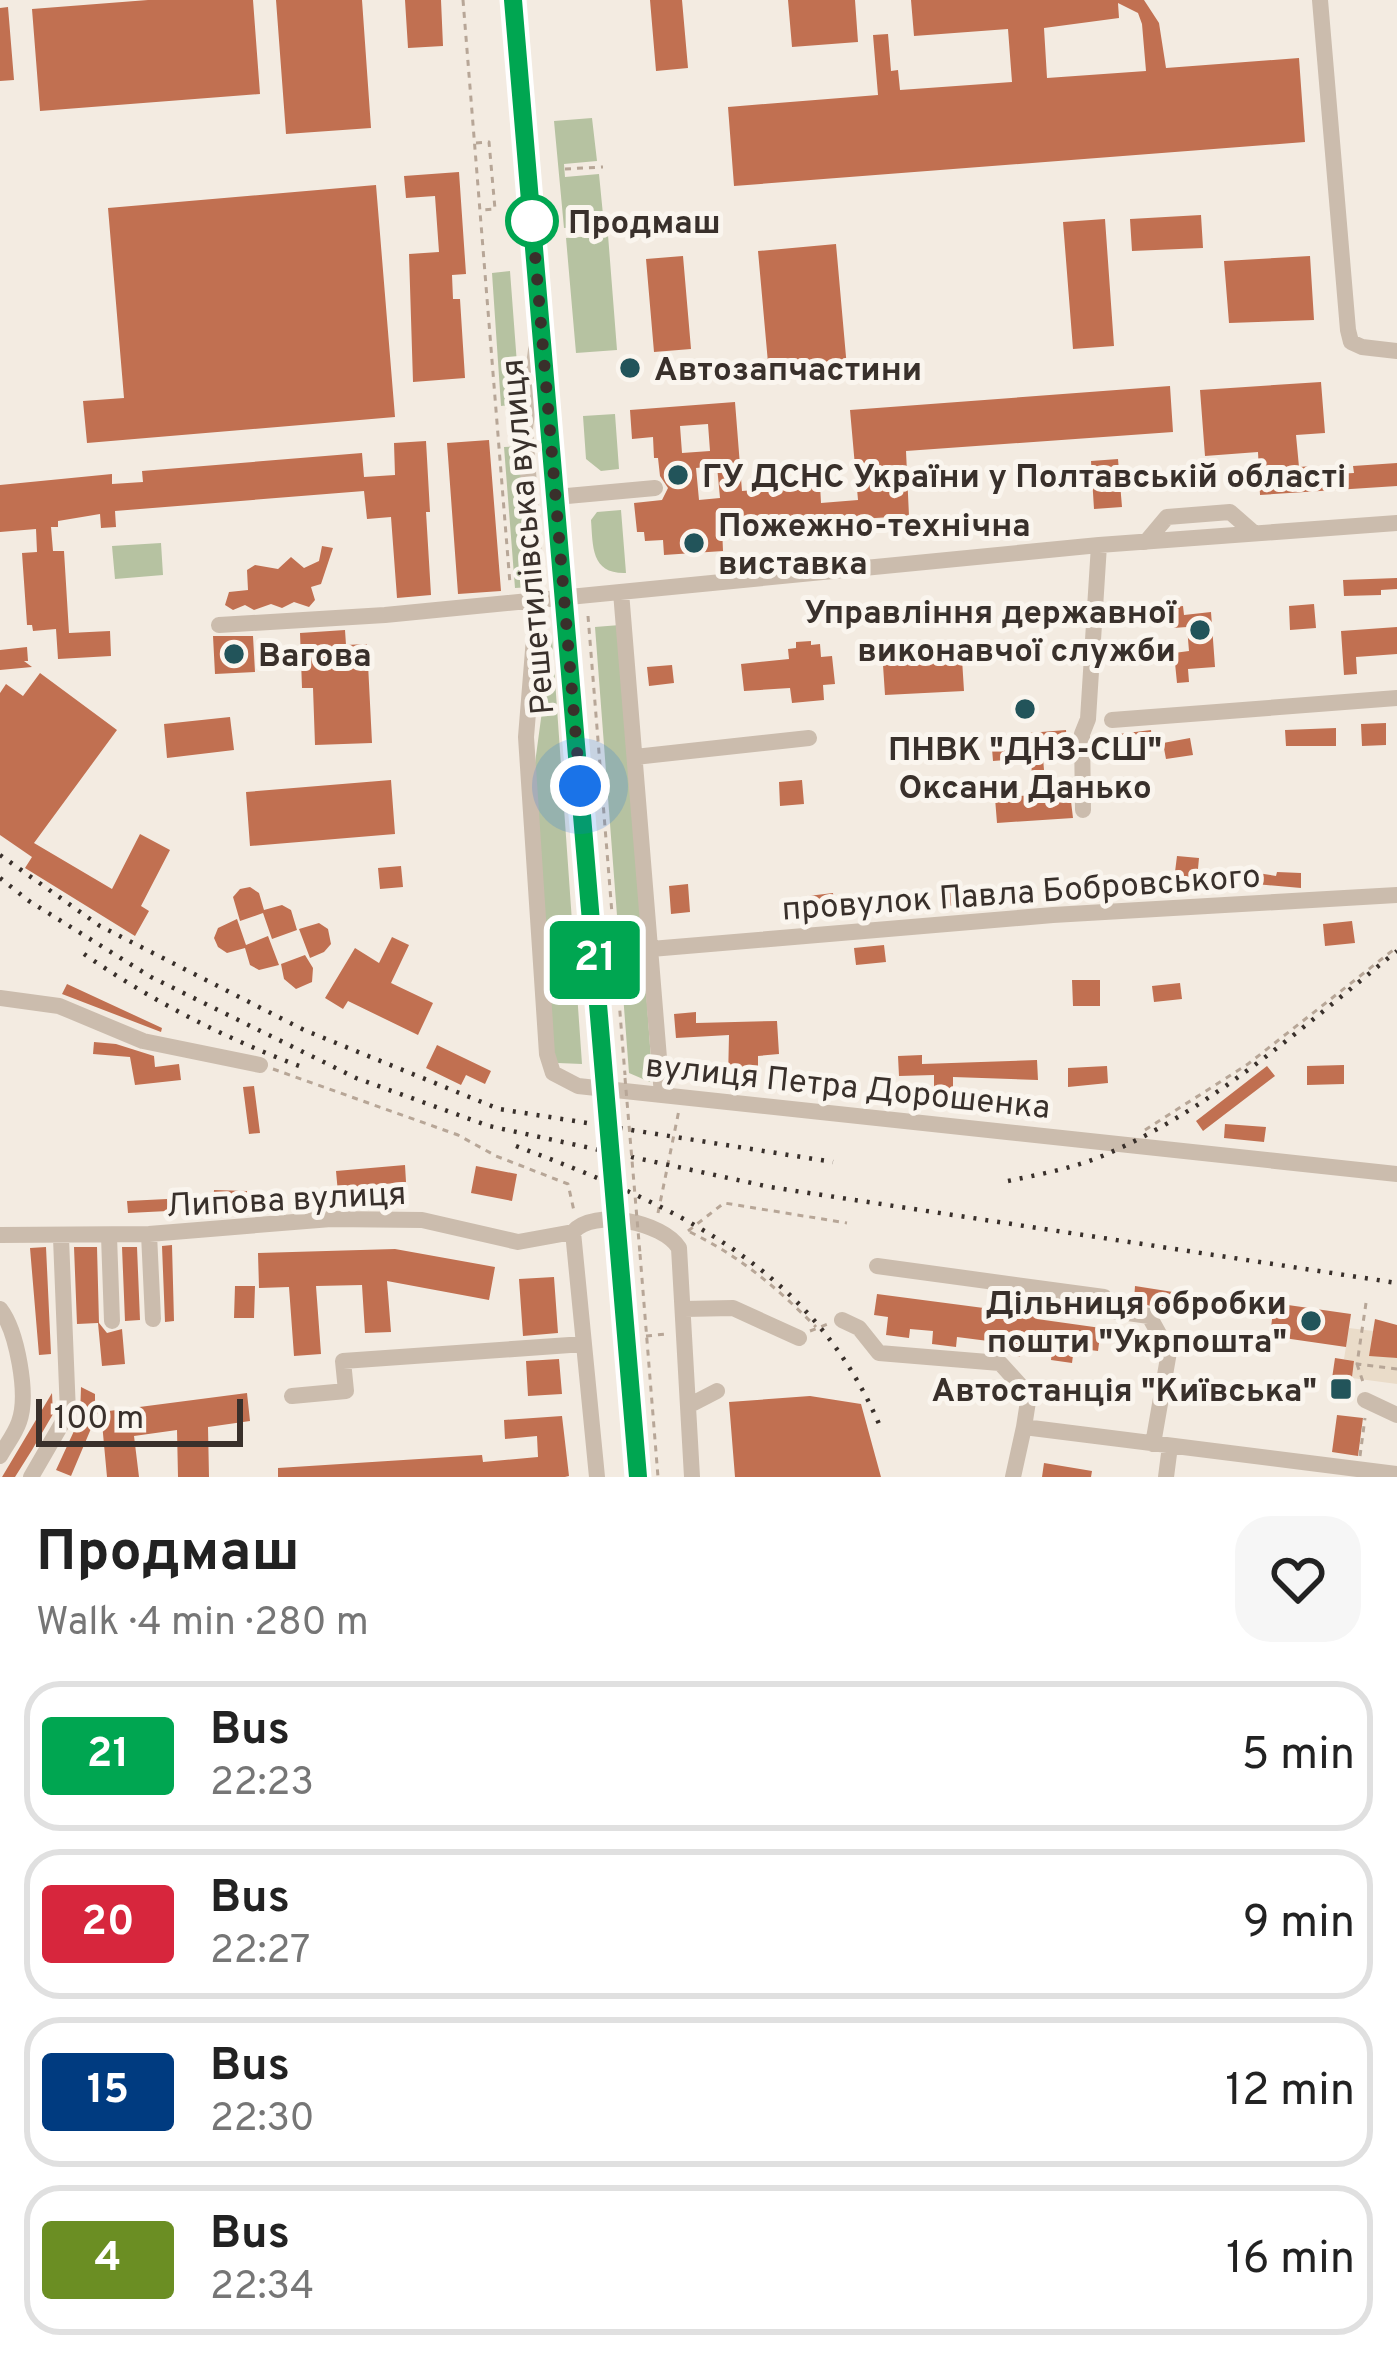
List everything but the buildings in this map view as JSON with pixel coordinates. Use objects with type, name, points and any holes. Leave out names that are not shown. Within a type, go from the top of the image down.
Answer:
[{"type":"main road","name":"Решетилівська вулиця","points":[[513,0],[565,598],[630,1255]]},
{"type":"main road","points":[[630,1255],[638,1477]]},
{"type":"street","points":[[1320,0],[1348,330],[1351,342],[1362,347],[1397,351]]},
{"type":"street","name":"вулиця Петра Дорошенка","points":[[541,319],[525,428],[537,601],[526,737],[549,1067],[578,1086],[1397,1174]]},
{"type":"street","points":[[556,497],[655,488]]},
{"type":"street","points":[[219,625],[537,601],[1099,545],[1397,523]]},
{"type":"street","points":[[1083,810],[1082,734],[1088,715],[1099,545]]},
{"type":"street","points":[[621,592],[662,1095]]},
{"type":"street","points":[[1112,720],[1397,698]]},
{"type":"street","points":[[635,758],[808,738]]},
{"type":"street","name":"провулок Павла Бобровського","points":[[650,949],[1053,915],[1397,895]]},
{"type":"street","points":[[0,998],[59,1006],[142,1041],[260,1065]]},
{"type":"street","name":"Липова вулиця","points":[[0,1235],[52,1232],[61,1238],[331,1219],[422,1220],[518,1242],[573,1232],[591,1220],[656,1227]]},
{"type":"street","points":[[656,1227],[679,1248],[692,1477]]},
{"type":"street","points":[[573,1232],[597,1477]]},
{"type":"street","points":[[149,1234],[153,1319]]},
{"type":"street","points":[[109,1236],[112,1321]]},
{"type":"street","points":[[31,1477],[68,1413],[61,1238]]},
{"type":"street","points":[[877,1266],[1104,1297],[1114,1311],[1149,1316],[1168,1352],[1162,1445],[1166,1477]]},
{"type":"street","points":[[684,1309],[733,1308],[799,1338]]},
{"type":"street","points":[[0,1309],[13,1332],[22,1400],[18,1424],[0,1456]]},
{"type":"street","points":[[842,1320],[859,1328],[879,1353],[1000,1363],[1029,1395],[1013,1477]]},
{"type":"street","points":[[292,1396],[346,1391],[343,1361],[584,1344]]},
{"type":"street","points":[[688,1406],[717,1391]]},
{"type":"street","points":[[1365,1400],[1397,1415]]},
{"type":"street","points":[[1024,1427],[1397,1474]]},
{"type":"path","points":[[463,0],[512,603]]},
{"type":"path","points":[[475,143],[489,142],[495,209],[480,210]]},
{"type":"path","points":[[565,169],[603,167]]},
{"type":"path","points":[[588,616],[615,1073],[630,1255],[646,1336],[658,1477]]},
{"type":"path","points":[[540,924],[577,924]]},
{"type":"path","points":[[1144,1130],[1248,1064],[1397,947]]},
{"type":"path","points":[[260,1065],[458,1136],[568,1184],[573,1232]]},
{"type":"path","points":[[656,1227],[682,1097]]},
{"type":"path","points":[[679,1248],[688,1231],[724,1203],[847,1223]]},
{"type":"path","points":[[688,1231],[733,1253],[771,1280],[816,1327]]},
{"type":"path","points":[[1366,1303],[1357,1364],[1397,1370]]},
{"type":"path","points":[[799,1338],[842,1320]]},
{"type":"path","points":[[646,1336],[686,1332]]},
{"type":"green space","points":[[592,118],[597,161],[564,164],[565,177],[599,174],[604,225],[564,228],[554,121]]},
{"type":"green space","points":[[608,235],[617,350],[576,353],[566,238]]},
{"type":"green space","points":[[510,271],[520,404],[501,406],[492,273]]},
{"type":"green space","points":[[615,414],[619,469],[601,471],[586,459],[583,416]]},
{"type":"green space","points":[[521,446],[532,587],[515,588],[504,447]]},
{"type":"green space","points":[[621,510],[626,573],[600,564],[592,540],[591,520],[597,512]]},
{"type":"green space","points":[[161,543],[163,575],[115,579],[112,546]]},
{"type":"green space","points":[[620,625],[650,1082],[629,1073],[595,627]]},
{"type":"green space","points":[[552,637],[582,1064],[558,1063],[554,1058],[533,778]]},
{"type":"shaded area","points":[[1349,1328],[1373,1331],[1370,1355],[1397,1358],[1397,1384],[1352,1378],[1354,1361],[1344,1359]]},
{"type":"railway","points":[[0,855],[100,926],[304,1030],[499,1109],[833,1162]]},
{"type":"railway","points":[[0,878],[151,977],[356,1078],[489,1126],[770,1187],[1397,1283]]},
{"type":"railway","points":[[1008,1181],[1095,1159],[1185,1113],[1258,1062],[1397,951]]},
{"type":"railway","points":[[84,954],[189,1017],[302,1067]]},
{"type":"railway","points":[[516,1146],[683,1219],[778,1284],[818,1325],[853,1374],[882,1431]]},
{"type":"bus line","name":"21","points":[[513,0],[638,1477]]},
{"type":"place","name":"Продмаш","points":[[532,221]]},
{"type":"place","name":"Автозапчастини","points":[[630,368]]},
{"type":"place","name":"ГУ ДСНС України у Полтавській області","points":[[678,475]]},
{"type":"place","name":"Пожежно-технічна виставка","points":[[694,543]]},
{"type":"place","name":"Управління державної виконавчої служби","points":[[1200,630]]},
{"type":"place","name":"Вагова","points":[[234,654]]},
{"type":"place","name":"ПНВК \"ДНЗ-СШ\" Оксани Данько","points":[[1025,709]]},
{"type":"place","name":"Дільниця обробки пошти \"Укрпошта\"","points":[[1311,1321]]},
{"type":"place","name":"Автостанція \"Київська\"","points":[[1341,1389]]},
{"type":"route","points":[[532,221],[580,786]]}]
